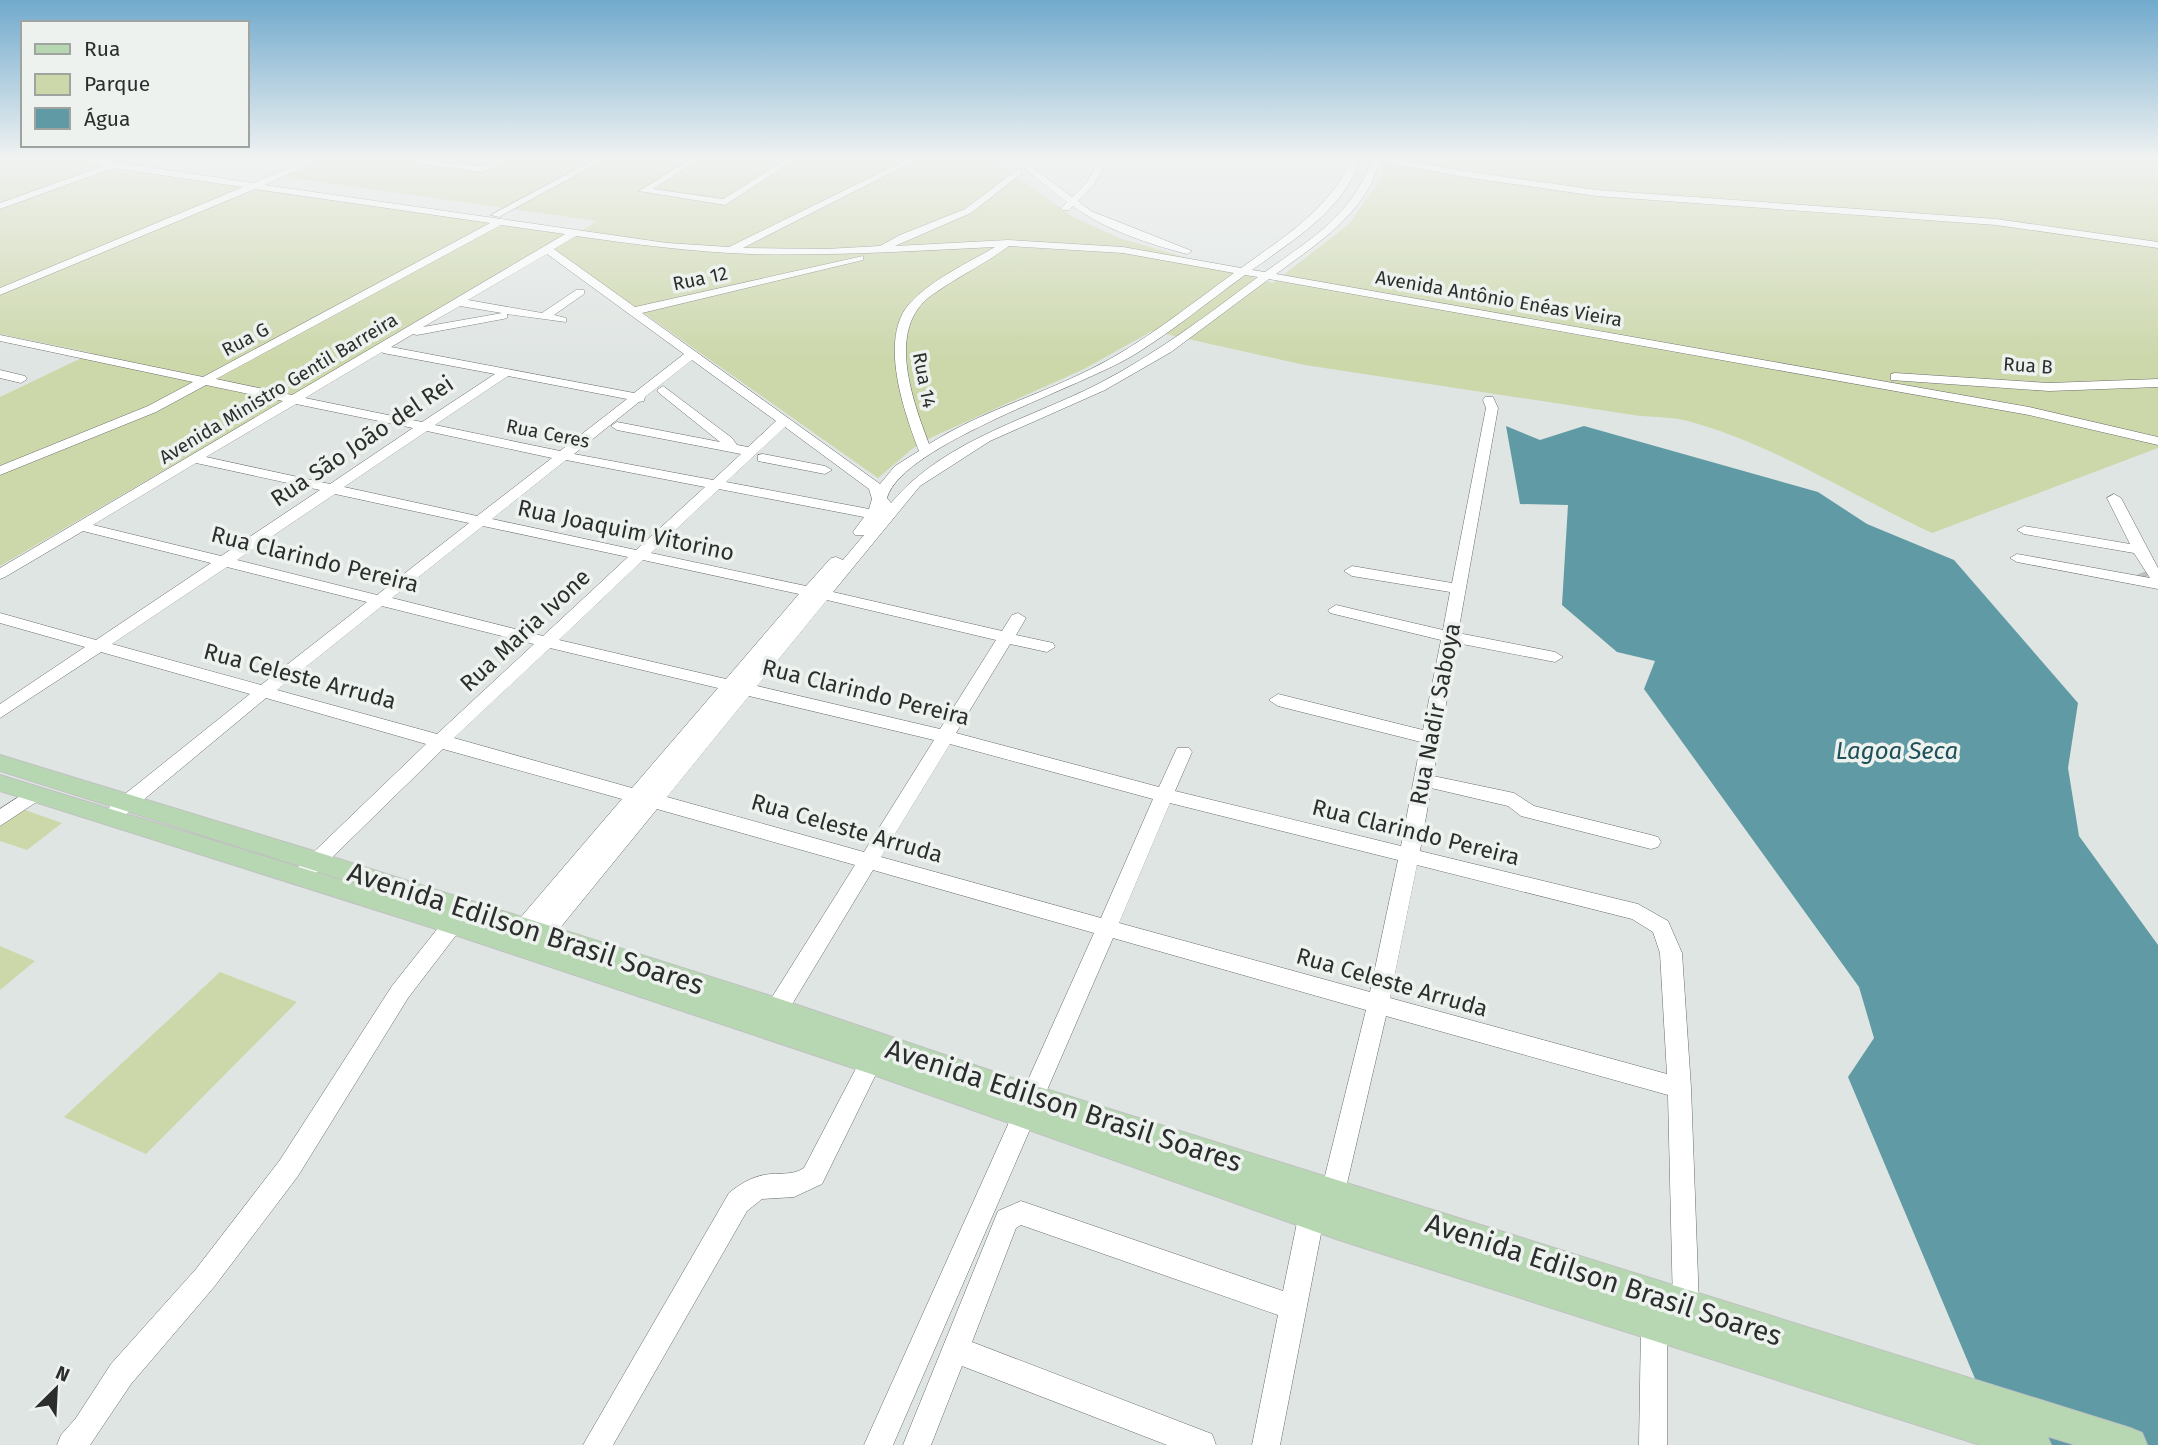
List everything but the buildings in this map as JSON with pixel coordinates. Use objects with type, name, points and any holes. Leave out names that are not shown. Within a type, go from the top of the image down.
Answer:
[{"type":"main road","name":"Avenida Edilson Brasil Soares","points":[[0,763],[118,810],[527,939],[871,1062],[1325,1190],[2130,1445]]},
{"type":"main road","name":"Avenida Edilson Brasil Soares","points":[[0,783],[34,794],[118,810]]},
{"type":"main road","name":"Avenida Edilson Brasil Soares","points":[[309,869],[453,924],[527,939],[777,1009],[1311,1216],[2034,1445]]},
{"type":"street","points":[[0,292],[159,225]]},
{"type":"street","name":"Rua G","points":[[0,471],[115,425],[482,225]]},
{"type":"street","name":"Avenida Antônio Enéas Vieira","points":[[531,225],[640,243],[730,250],[826,252],[1008,243],[1123,250],[1272,272],[1895,377],[2039,403],[2158,430]]},
{"type":"street","name":"Avenida Antônio Enéas Vieira","points":[[557,225],[742,243],[893,242],[1034,235],[1136,242],[1201,255],[1249,269]]},
{"type":"street","points":[[730,250],[778,225]]},
{"type":"street","points":[[893,242],[933,225]]},
{"type":"street","points":[[1105,225],[1136,242]]},
{"type":"street","points":[[1115,225],[1201,255]]},
{"type":"street","points":[[883,511],[889,480],[925,451],[956,433],[1095,372],[1133,351],[1249,269],[1304,225]]},
{"type":"street","points":[[527,939],[883,511],[915,483],[976,443],[1144,365],[1333,225]]},
{"type":"street","points":[[2020,225],[2158,245]]},
{"type":"street","name":"Avenida Ministro Gentil Barreira","points":[[0,574],[407,335],[574,233]]},
{"type":"street","name":"Rua 12","points":[[634,311],[804,274],[880,250],[893,242]]},
{"type":"street","name":"Rua 14","points":[[925,451],[903,367],[901,351],[904,321],[916,303],[927,293],[1008,243]]},
{"type":"street","points":[[547,249],[875,487],[883,511]]},
{"type":"street","name":"Avenida Antônio Enéas Vieira","points":[[1272,272],[2029,411],[2158,442]]},
{"type":"street","points":[[544,317],[580,292]]},
{"type":"street","points":[[458,302],[562,320]]},
{"type":"street","points":[[407,335],[503,316]]},
{"type":"street","name":"Rua Ceres","points":[[0,338],[564,456],[883,511]]},
{"type":"street","points":[[383,349],[640,398]]},
{"type":"street","points":[[118,810],[263,692],[640,398],[692,354]]},
{"type":"street","name":"Rua São João del Rei","points":[[0,712],[506,372]]},
{"type":"street","points":[[0,374],[21,379]]},
{"type":"street","name":"Rua B","points":[[1895,377],[2049,387],[2158,383]]},
{"type":"street","name":"Rua G","points":[[0,462],[81,431],[199,379]]},
{"type":"street","points":[[663,390],[727,441],[750,454]]},
{"type":"street","name":"Rua Nadir Saboya","points":[[1266,1445],[1311,1216],[1325,1190],[1378,1003],[1409,856],[1459,589],[1492,408],[1489,400]]},
{"type":"street","name":"Rua Maria Ivone","points":[[309,869],[440,740],[784,421]]},
{"type":"street","points":[[617,425],[825,470]]},
{"type":"street","name":"Rua Joaquim Vitorino","points":[[194,459],[478,522],[638,554],[1048,647]]},
{"type":"street","points":[[2115,498],[2152,577]]},
{"type":"street","name":"Rua Clarindo Pereira","points":[[81,526],[548,642],[944,736],[1165,795],[1638,912],[1661,927],[1671,953],[1679,1088]]},
{"type":"street","points":[[2024,530],[2140,550]]},
{"type":"street","points":[[2017,558],[2152,577]]},
{"type":"street","points":[[1352,571],[1459,589]]},
{"type":"street","points":[[1336,610],[1555,657]]},
{"type":"street","name":"Rua Celeste Arruda","points":[[0,618],[1679,1088]]},
{"type":"street","points":[[777,1009],[1018,618]]},
{"type":"street","points":[[1278,700],[1430,738]]},
{"type":"street","points":[[878,1445],[1108,928],[1183,752]]},
{"type":"street","points":[[1423,780],[1514,800],[1528,811],[1651,842]]},
{"type":"street","points":[[0,819],[34,794]]},
{"type":"street","points":[[71,1445],[86,1428],[121,1374],[205,1278],[289,1168],[400,992],[453,924]]},
{"type":"street","points":[[597,1445],[738,1202],[754,1188],[762,1185],[794,1186],[813,1176],[871,1062]]},
{"type":"street","points":[[1679,1088],[1686,1305]]},
{"type":"street","points":[[917,1445],[1007,1220],[1013,1215],[1021,1213],[1295,1308]]},
{"type":"street","points":[[1653,1445],[1654,1326]]},
{"type":"street","points":[[954,1349],[1202,1444]]},
{"type":"green space","points":[[0,225],[510,225],[569,234],[0,566],[0,397],[92,353],[0,334]]},
{"type":"green space","points":[[590,225],[1091,225],[1119,238],[1273,283],[1347,225],[2158,225],[2158,448],[1932,533],[1782,457],[1720,431],[1688,421],[1305,365],[1152,331],[1084,369],[932,437],[912,449],[878,478],[553,249]]},
{"type":"green space","points":[[22,809],[62,823],[27,850],[0,841],[0,825]]},
{"type":"green space","points":[[0,946],[35,961],[0,990]]},
{"type":"green space","points":[[220,972],[297,1002],[146,1154],[64,1117]]},
{"type":"water","name":"Lagoa Seca","points":[[1506,426],[1540,440],[1584,426],[1818,492],[1867,524],[1954,560],[2078,703],[2068,768],[2079,836],[2158,945],[2158,1445],[2003,1445],[1848,1077],[1874,1038],[1859,987],[1644,689],[1655,661],[1617,652],[1562,605],[1568,505],[1520,504]]},
{"type":"tunnel","points":[[2144,572],[2146,577]]}]
